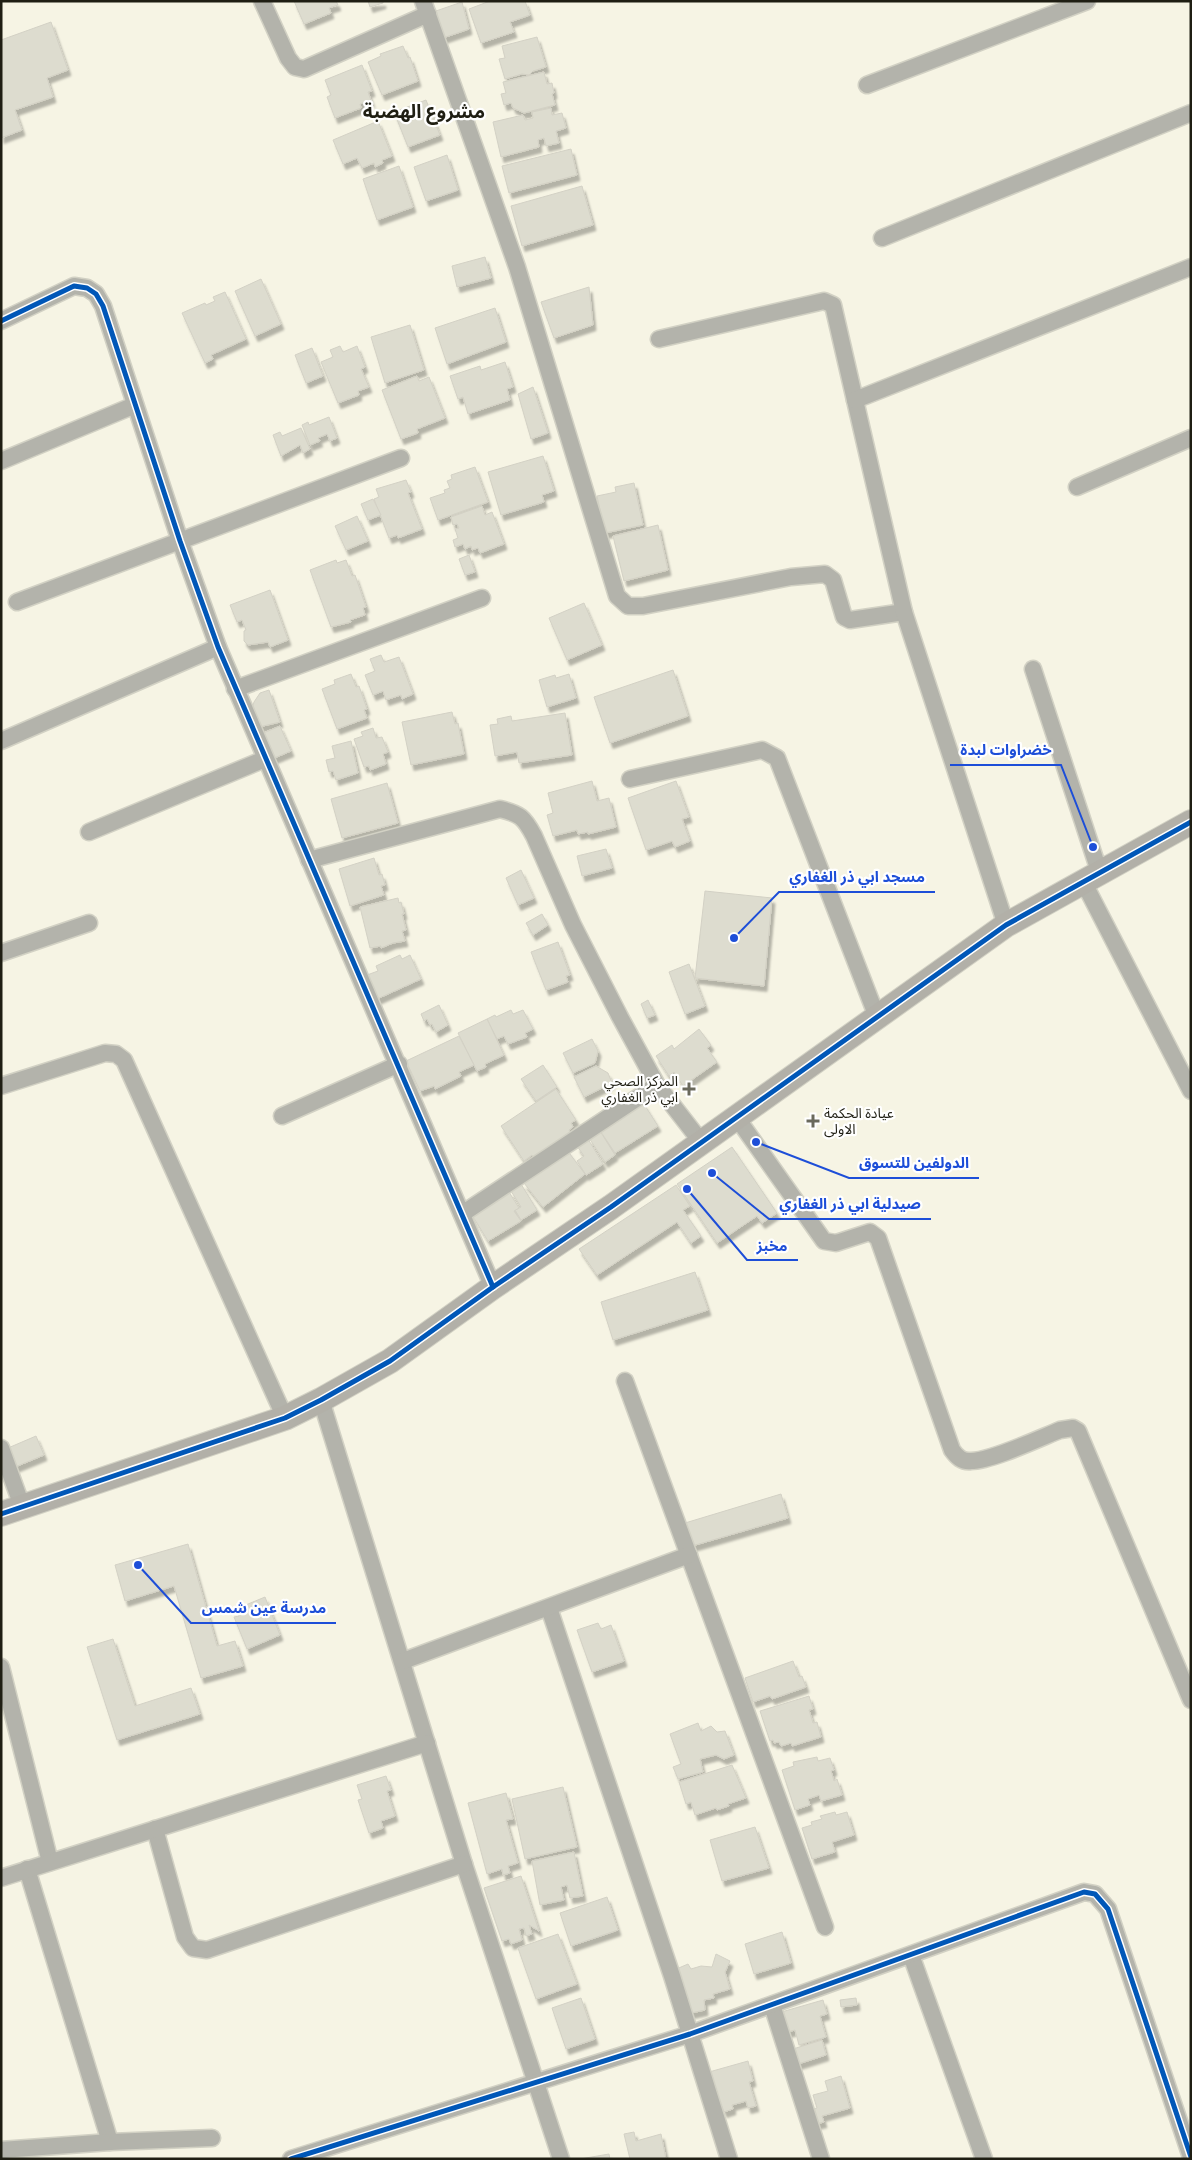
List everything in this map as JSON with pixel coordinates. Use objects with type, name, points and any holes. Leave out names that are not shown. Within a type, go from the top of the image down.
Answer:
[{"type":"street","points":[[262,1],[288,58],[294,66],[304,69],[426,8],[517,267],[617,596],[628,606],[643,606],[791,577],[826,574],[833,580],[844,617],[850,620],[904,612]]},
{"type":"street","points":[[867,86],[1087,1]]},
{"type":"street","points":[[882,238],[1191,113]]},
{"type":"street","points":[[855,400],[1191,267]]},
{"type":"street","points":[[1,321],[74,286],[87,288],[96,294],[103,306],[180,540],[218,648],[399,1064],[493,1287]]},
{"type":"street","points":[[659,338],[824,301],[833,305],[904,612],[1006,925]]},
{"type":"street","points":[[1,461],[135,404]]},
{"type":"street","points":[[1077,487],[1191,438]]},
{"type":"street","points":[[17,602],[401,458]]},
{"type":"street","points":[[235,689],[482,598]]},
{"type":"street","points":[[1,741],[218,648]]},
{"type":"street","points":[[1033,668],[1092,878],[1191,1091]]},
{"type":"street","points":[[630,779],[762,750],[777,758],[877,1017]]},
{"type":"street","points":[[89,832],[265,759]]},
{"type":"street","points":[[309,860],[500,809],[517,813],[526,821],[534,836],[572,925],[657,1085],[702,1143]]},
{"type":"street","points":[[1,1448],[12,1510],[285,1418],[321,1400],[390,1361],[493,1287],[702,1143],[1006,925],[1191,822]]},
{"type":"street","points":[[1,953],[89,923]]},
{"type":"street","points":[[1,1086],[106,1053],[116,1054],[124,1060],[285,1418]]},
{"type":"street","points":[[282,1116],[399,1064]]},
{"type":"street","points":[[462,1214],[657,1085]]},
{"type":"street","points":[[737,1118],[824,1241],[836,1243],[870,1232],[878,1238],[952,1450],[959,1459],[971,1462],[990,1457],[1060,1430],[1073,1428],[1078,1431],[1191,1700]]},
{"type":"street","points":[[625,1381],[824,1927]]},
{"type":"street","points":[[321,1400],[464,1864],[561,2159]]},
{"type":"street","points":[[403,1661],[689,1555]]},
{"type":"street","points":[[549,1608],[690,2034],[729,2159]]},
{"type":"street","points":[[1,1667],[50,1862]]},
{"type":"street","points":[[1,1878],[427,1743]]},
{"type":"street","points":[[155,1829],[185,1937],[192,1948],[207,1950],[464,1864]]},
{"type":"street","points":[[27,1869],[110,2142]]},
{"type":"street","points":[[291,2159],[690,2034],[1084,1892],[1096,1894],[1108,1909],[1191,2156]]},
{"type":"street","points":[[911,1955],[984,2159]]},
{"type":"street","points":[[772,2005],[821,2159]]},
{"type":"street","points":[[1,2150],[110,2142],[212,2138]]},
{"type":"building","points":[[294,1],[336,1],[338,5],[329,8],[331,13],[304,24]]},
{"type":"building","points":[[368,1],[383,1],[383,3],[370,7]]},
{"type":"building","points":[[490,1],[525,1],[530,15],[510,22],[514,32],[481,43],[469,9]]},
{"type":"building","points":[[462,2],[469,29],[443,38],[430,13]]},
{"type":"building","points":[[51,22],[68,70],[47,78],[53,97],[15,110],[22,130],[1,138],[1,40]]},
{"type":"building","points":[[537,37],[546,67],[533,71],[529,75],[522,74],[505,79],[499,59],[505,58],[502,46]]},
{"type":"building","points":[[403,46],[408,58],[410,57],[418,81],[382,95],[368,62],[381,56],[380,54]]},
{"type":"building","points":[[362,65],[372,91],[368,92],[371,100],[360,104],[361,108],[335,118],[327,97],[331,95],[325,80]]},
{"type":"building","points":[[544,72],[547,84],[552,83],[555,105],[524,113],[513,108],[511,103],[504,105],[501,94],[506,93],[503,82]]},
{"type":"building","points":[[426,100],[440,135],[408,147],[394,112]]},
{"type":"building","points":[[551,108],[552,115],[562,113],[566,128],[556,131],[559,143],[546,146],[544,138],[538,140],[539,147],[501,157],[493,122],[523,115],[525,120],[533,118],[532,112]]},
{"type":"building","points":[[378,121],[392,156],[382,160],[383,163],[375,167],[374,163],[362,168],[357,158],[343,164],[333,140]]},
{"type":"building","points":[[571,149],[577,175],[509,193],[502,166]]},
{"type":"building","points":[[447,155],[458,190],[426,201],[414,167]]},
{"type":"building","points":[[399,166],[413,207],[377,220],[363,179]]},
{"type":"building","points":[[582,186],[593,225],[522,246],[511,206]]},
{"type":"building","points":[[485,257],[491,278],[457,287],[452,266]]},
{"type":"building","points":[[261,279],[281,324],[255,336],[235,291]]},
{"type":"building","points":[[589,287],[593,325],[554,338],[541,302]]},
{"type":"building","points":[[225,292],[246,339],[211,355],[213,359],[205,363],[182,313],[205,303],[206,305],[215,301],[213,297]]},
{"type":"building","points":[[495,308],[506,342],[447,364],[435,328]]},
{"type":"building","points":[[410,325],[424,370],[385,383],[371,337]]},
{"type":"building","points":[[340,346],[343,352],[357,346],[365,367],[361,369],[369,387],[358,391],[359,395],[338,403],[321,362],[333,357],[330,350]]},
{"type":"building","points":[[312,348],[323,376],[306,383],[295,355]]},
{"type":"building","points":[[505,362],[513,387],[507,389],[510,400],[468,414],[463,397],[458,399],[450,376],[480,366],[481,370]]},
{"type":"building","points":[[417,376],[419,381],[429,377],[445,418],[417,429],[418,433],[401,439],[382,390]]},
{"type":"building","points":[[533,387],[548,433],[531,439],[518,394]]},
{"type":"building","points":[[329,417],[337,438],[330,441],[327,434],[318,438],[320,441],[310,445],[302,425],[308,422],[309,425]]},
{"type":"building","points":[[301,428],[310,449],[303,453],[300,445],[281,456],[273,435],[280,432],[282,436]]},
{"type":"building","points":[[543,456],[554,491],[542,495],[544,502],[501,515],[488,472]]},
{"type":"building","points":[[475,467],[488,502],[438,520],[430,498],[445,493],[444,490],[450,488],[447,481],[452,479],[451,475]]},
{"type":"building","points":[[406,480],[411,492],[408,493],[422,529],[398,538],[397,535],[389,538],[374,499],[379,497],[376,489]]},
{"type":"building","points":[[634,483],[643,525],[605,533],[597,496],[616,492],[615,487]]},
{"type":"building","points":[[373,499],[381,515],[368,520],[361,504]]},
{"type":"building","points":[[482,506],[485,515],[492,512],[504,544],[480,553],[478,548],[472,550],[471,546],[465,549],[463,544],[455,547],[453,540],[458,538],[455,529],[459,528],[457,524],[453,525],[451,517]]},
{"type":"building","points":[[357,516],[368,541],[346,550],[335,526]]},
{"type":"building","points":[[658,525],[668,570],[624,581],[613,536]]},
{"type":"building","points":[[469,555],[475,572],[465,575],[459,559]]},
{"type":"building","points":[[336,560],[337,563],[346,560],[352,576],[355,575],[366,607],[363,608],[365,615],[350,620],[351,622],[331,627],[310,570]]},
{"type":"building","points":[[270,590],[288,640],[270,647],[268,642],[248,645],[244,641],[244,631],[246,630],[242,620],[237,622],[230,605]]},
{"type":"building","points":[[584,603],[602,645],[567,660],[549,618]]},
{"type":"building","points":[[381,655],[384,662],[399,657],[413,694],[402,699],[401,695],[386,700],[383,691],[373,695],[365,675],[375,671],[370,659]]},
{"type":"building","points":[[673,670],[688,716],[610,743],[594,697]]},
{"type":"building","points":[[351,674],[356,687],[359,686],[367,709],[364,710],[367,718],[337,729],[322,689],[335,684],[334,680]]},
{"type":"building","points":[[569,674],[576,698],[547,707],[539,680],[555,675],[556,678]]},
{"type":"building","points":[[269,690],[280,722],[255,728],[251,712],[254,702],[260,693]]},
{"type":"building","points":[[452,712],[455,724],[458,723],[464,754],[411,765],[402,722]]},
{"type":"building","points":[[565,713],[572,755],[519,763],[517,752],[495,756],[490,725],[498,724],[497,719],[511,716],[512,721]]},
{"type":"building","points":[[280,726],[291,751],[272,759],[261,734]]},
{"type":"building","points":[[373,728],[376,738],[382,737],[388,752],[383,754],[386,764],[370,770],[369,766],[364,767],[354,739],[363,736],[361,732]]},
{"type":"building","points":[[351,741],[358,773],[336,780],[333,771],[329,772],[326,760],[335,758],[332,746]]},
{"type":"building","points":[[592,781],[597,801],[609,798],[616,827],[588,834],[588,832],[578,834],[577,830],[553,836],[547,815],[553,813],[548,793]]},
{"type":"building","points":[[676,781],[689,817],[682,819],[690,841],[675,847],[672,841],[646,850],[628,798]]},
{"type":"building","points":[[387,783],[398,823],[342,838],[331,799]]},
{"type":"building","points":[[606,849],[612,868],[582,876],[577,856]]},
{"type":"building","points":[[374,858],[379,875],[382,874],[385,885],[381,886],[384,895],[350,906],[339,869]]},
{"type":"building","points":[[521,870],[534,898],[518,905],[506,878]]},
{"type":"building","points":[[705,891],[772,898],[764,986],[695,978]]},
{"type":"building","points":[[398,898],[404,914],[402,914],[406,930],[402,931],[405,941],[381,948],[381,946],[370,948],[360,907]]},
{"type":"building","points":[[542,914],[548,925],[533,935],[526,923]]},
{"type":"building","points":[[558,942],[570,975],[566,976],[568,982],[546,990],[531,952]]},
{"type":"building","points":[[400,955],[402,959],[410,955],[421,979],[377,999],[367,975],[378,971],[376,966]]},
{"type":"building","points":[[689,964],[705,1006],[685,1014],[669,972]]},
{"type":"building","points":[[648,1000],[655,1015],[647,1018],[641,1004]]},
{"type":"building","points":[[439,1005],[448,1025],[436,1032],[427,1019],[424,1021],[421,1014]]},
{"type":"building","points":[[511,1010],[513,1014],[523,1010],[533,1029],[525,1033],[527,1037],[508,1044],[504,1036],[497,1039],[487,1019]]},
{"type":"building","points":[[487,1019],[504,1055],[485,1064],[486,1067],[477,1071],[458,1033]]},
{"type":"building","points":[[699,1029],[711,1045],[707,1048],[717,1062],[683,1086],[674,1072],[669,1076],[656,1056],[672,1045],[674,1049]]},
{"type":"building","points":[[459,1036],[474,1065],[459,1072],[461,1076],[435,1089],[434,1086],[420,1091],[406,1061]]},
{"type":"building","points":[[592,1039],[598,1051],[595,1063],[573,1073],[563,1053]]},
{"type":"building","points":[[543,1065],[557,1087],[536,1101],[521,1079]]},
{"type":"building","points":[[596,1066],[608,1073],[612,1083],[584,1097],[574,1077]]},
{"type":"building","points":[[556,1089],[576,1120],[571,1123],[573,1127],[569,1130],[571,1134],[535,1159],[532,1155],[524,1161],[501,1126]]},
{"type":"building","points":[[644,1104],[658,1126],[615,1153],[601,1132]]},
{"type":"building","points":[[600,1131],[615,1155],[605,1162],[589,1138]]},
{"type":"building","points":[[588,1139],[603,1164],[586,1175],[577,1161],[584,1156],[577,1146]]},
{"type":"building","points":[[732,1147],[777,1213],[762,1223],[757,1216],[717,1243],[677,1184]]},
{"type":"building","points":[[567,1150],[585,1174],[543,1207],[524,1183]]},
{"type":"building","points":[[521,1184],[537,1210],[521,1220],[515,1210],[521,1207],[511,1191]]},
{"type":"building","points":[[676,1185],[690,1206],[683,1210],[701,1236],[691,1243],[677,1222],[597,1275],[579,1249]]},
{"type":"building","points":[[509,1192],[519,1208],[514,1211],[521,1221],[488,1241],[472,1215]]},
{"type":"building","points":[[695,1272],[708,1310],[613,1340],[601,1302]]},
{"type":"building","points":[[36,1436],[44,1455],[15,1467],[8,1448]]},
{"type":"building","points":[[781,1494],[788,1518],[692,1546],[685,1523]]},
{"type":"building","points":[[188,1544],[217,1646],[235,1641],[243,1666],[201,1678],[174,1586],[125,1601],[115,1565]]},
{"type":"building","points":[[265,1597],[280,1635],[247,1649],[234,1617],[239,1616],[236,1609]]},
{"type":"building","points":[[598,1623],[601,1629],[611,1625],[624,1661],[592,1672],[577,1630]]},
{"type":"building","points":[[113,1639],[135,1706],[191,1688],[200,1714],[117,1740],[87,1647]]},
{"type":"building","points":[[793,1661],[799,1677],[802,1676],[806,1687],[772,1699],[770,1696],[753,1702],[745,1678]]},
{"type":"building","points":[[809,1696],[813,1709],[809,1710],[813,1723],[817,1722],[821,1737],[792,1746],[791,1743],[781,1746],[779,1742],[774,1743],[773,1740],[770,1741],[760,1711]]},
{"type":"building","points":[[698,1723],[701,1731],[711,1726],[717,1732],[725,1731],[734,1755],[724,1759],[716,1755],[700,1759],[703,1772],[678,1779],[673,1767],[681,1764],[670,1734]]},
{"type":"building","points":[[817,1757],[818,1761],[830,1758],[834,1770],[831,1771],[834,1781],[837,1779],[842,1795],[821,1801],[819,1795],[808,1799],[810,1805],[795,1810],[782,1770],[794,1766],[793,1762]]},
{"type":"building","points":[[732,1765],[746,1798],[717,1810],[716,1808],[695,1815],[691,1802],[686,1804],[679,1782]]},
{"type":"building","points":[[386,1776],[391,1790],[387,1791],[395,1816],[381,1821],[383,1828],[369,1833],[358,1800],[362,1799],[357,1785]]},
{"type":"building","points":[[563,1787],[577,1847],[525,1859],[512,1799]]},
{"type":"building","points":[[506,1793],[513,1819],[506,1820],[518,1863],[508,1866],[510,1873],[503,1875],[502,1869],[487,1874],[468,1803]]},
{"type":"building","points":[[835,1812],[836,1815],[847,1812],[854,1835],[832,1842],[835,1852],[812,1859],[802,1828],[812,1825],[811,1822],[822,1819],[820,1816]]},
{"type":"building","points":[[755,1827],[769,1868],[722,1881],[710,1840]]},
{"type":"building","points":[[574,1852],[583,1896],[570,1898],[567,1885],[561,1887],[564,1900],[540,1905],[532,1861]]},
{"type":"building","points":[[521,1876],[539,1931],[529,1925],[532,1934],[526,1936],[524,1928],[519,1929],[522,1940],[511,1944],[509,1939],[502,1941],[484,1888]]},
{"type":"building","points":[[607,1897],[618,1930],[571,1946],[560,1913]]},
{"type":"building","points":[[782,1932],[791,1963],[754,1974],[745,1944]]},
{"type":"building","points":[[558,1934],[577,1984],[536,1999],[518,1948]]},
{"type":"building","points":[[716,1954],[730,1961],[725,1972],[730,1989],[713,1994],[714,1998],[704,2000],[705,2010],[691,2013],[674,1970],[688,1964],[691,1969],[701,1966],[712,1967]]},
{"type":"building","points":[[581,1998],[595,2039],[566,2049],[552,2008]]},
{"type":"building","points":[[856,1998],[857,2005],[841,2007],[840,2000]]},
{"type":"building","points":[[823,2000],[827,2014],[820,2016],[826,2037],[799,2045],[795,2030],[784,2033],[778,2013]]},
{"type":"building","points":[[822,2040],[826,2055],[798,2064],[793,2049]]},
{"type":"building","points":[[748,2061],[753,2081],[749,2082],[756,2106],[748,2108],[746,2101],[732,2105],[733,2109],[724,2112],[720,2102],[716,2103],[709,2072]]},
{"type":"building","points":[[841,2076],[850,2108],[822,2116],[824,2122],[816,2124],[812,2110],[817,2108],[813,2095],[828,2091],[825,2081]]},
{"type":"building","points":[[634,2132],[636,2141],[661,2134],[666,2159],[630,2159],[624,2134]]},
{"type":"building","points":[[609,2154],[610,2159],[580,2159]]},
{"type":"cycle path","points":[[1,321],[74,286],[87,288],[96,294],[103,306],[180,541],[218,647],[493,1287]]},
{"type":"cycle path","points":[[1,1514],[285,1418],[390,1361],[493,1287],[611,1207],[1006,925],[1191,822]]},
{"type":"cycle path","points":[[291,2159],[690,2034],[1084,1892],[1095,1894],[1108,1909],[1191,2157]]},
{"type":"place","name":"خضراوات لبدة","points":[[1093,847]]},
{"type":"place","name":"مسجد ابي ذر الغفاري","points":[[734,938]]},
{"type":"place","name":"المركز الصحي ابي ذر الغفاري","points":[[689,1089]]},
{"type":"place","name":"عيادة الحكمة الاولى","points":[[813,1121]]},
{"type":"place","name":"الدولفين للتسوق","points":[[756,1142]]},
{"type":"place","name":"صيدلية ابي ذر الغفاري","points":[[712,1173]]},
{"type":"place","name":"مخبز","points":[[687,1189]]},
{"type":"place","name":"مدرسة عين شمس","points":[[138,1565]]},
{"type":"district","name":"مشروع الهضبة","points":[[424,111]]}]
